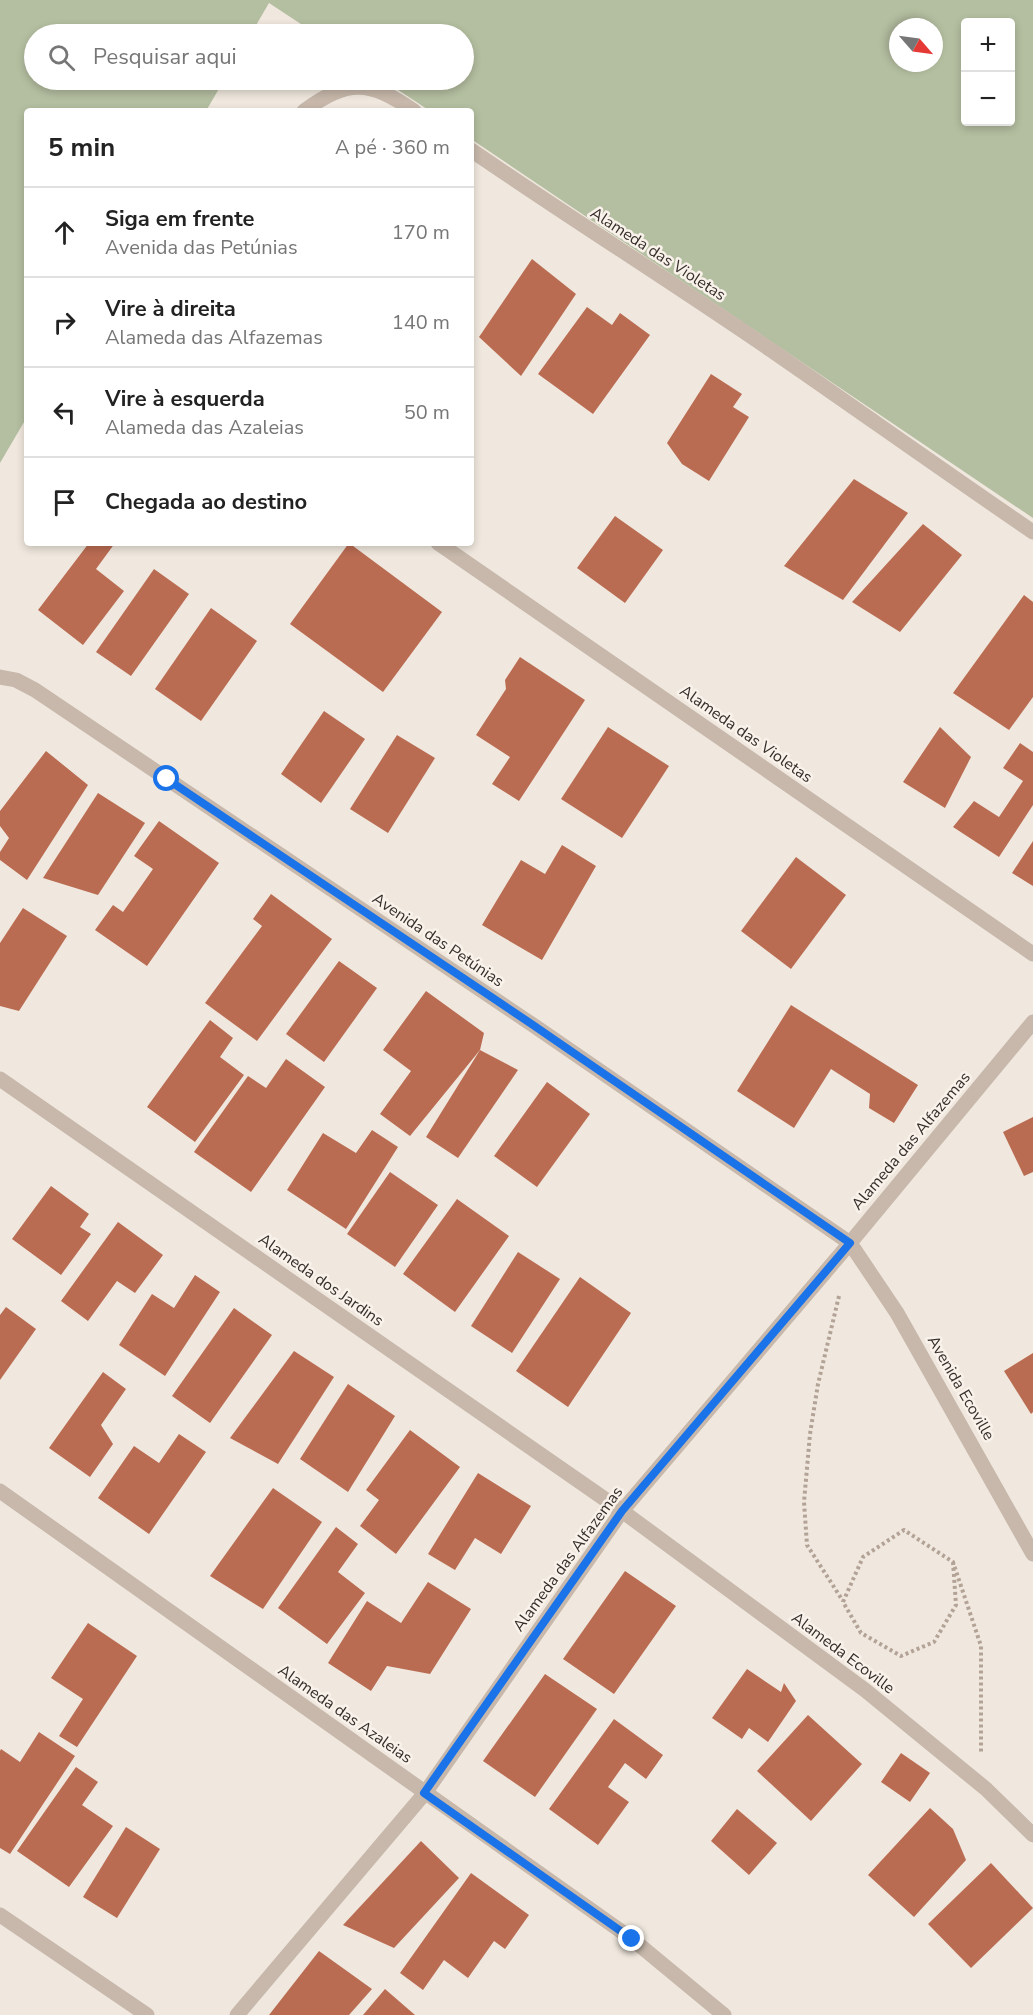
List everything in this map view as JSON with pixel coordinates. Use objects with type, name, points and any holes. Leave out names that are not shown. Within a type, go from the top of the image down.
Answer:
[{"type":"street","points":[[308,108],[323,97],[340,90]]},
{"type":"street","points":[[374,90],[389,94],[410,108]]},
{"type":"street","name":"Alameda das Violetas","points":[[474,152],[770,350],[1033,532]]},
{"type":"street","name":"Alameda das Violetas","points":[[442,546],[1033,954]]},
{"type":"street","name":"Avenida das Petúnias","points":[[0,677],[16,680],[35,690],[533,1025],[850,1243]]},
{"type":"street","name":"Alameda das Alfazemas","points":[[237,2015],[424,1793],[622,1511],[850,1243],[1033,1022]]},
{"type":"street","name":"Alameda dos Jardins","points":[[0,1079],[622,1511]]},
{"type":"street","name":"Avenida Ecoville","points":[[850,1243],[903,1322],[1033,1554]]},
{"type":"street","name":"Alameda das Azaleias","points":[[0,1491],[632,1939],[724,2015]]},
{"type":"street","name":"Alameda Ecoville","points":[[622,1511],[865,1690],[986,1789],[1033,1835]]},
{"type":"street","points":[[0,1915],[147,2015]]},
{"type":"path","points":[[841,1286],[818,1384],[810,1434],[804,1502],[807,1545],[861,1633],[902,1656],[934,1642],[956,1605],[953,1562]]},
{"type":"path","points":[[843,1602],[863,1557],[904,1530],[953,1562],[981,1646],[981,1755],[986,1789]]},
{"type":"green space","points":[[0,0],[1033,0],[1033,518],[474,141],[474,108],[425,108],[398,90],[474,90],[474,24],[301,24],[269,3],[257,24],[24,24],[24,90],[218,90],[208,108],[24,108],[24,422],[0,463]]},
{"type":"building","points":[[532,259],[576,294],[521,376],[479,337]]},
{"type":"building","points":[[587,307],[612,325],[620,313],[650,335],[593,414],[538,374]]},
{"type":"building","points":[[711,374],[742,394],[733,407],[749,417],[709,481],[682,464],[667,443]]},
{"type":"building","points":[[854,479],[908,513],[843,600],[784,566]]},
{"type":"building","points":[[615,516],[663,550],[625,603],[577,568]]},
{"type":"building","points":[[923,524],[962,555],[900,632],[852,602]]},
{"type":"building","points":[[87,546],[113,546],[96,569],[124,591],[83,645],[38,610]]},
{"type":"building","points":[[347,546],[353,546],[442,612],[383,692],[290,624]]},
{"type":"building","points":[[154,569],[189,594],[131,676],[96,652]]},
{"type":"building","points":[[1024,595],[1033,602],[1033,697],[1009,730],[953,693]]},
{"type":"building","points":[[211,608],[257,641],[201,721],[155,689]]},
{"type":"building","points":[[520,657],[585,700],[519,801],[492,784],[510,757],[476,735],[506,689],[505,680]]},
{"type":"building","points":[[324,711],[365,739],[321,803],[281,774]]},
{"type":"building","points":[[608,727],[669,766],[622,838],[561,799]]},
{"type":"building","points":[[940,727],[971,757],[945,808],[903,782]]},
{"type":"building","points":[[397,735],[435,758],[388,833],[350,809]]},
{"type":"building","points":[[1020,743],[1033,752],[1033,805],[999,857],[953,827],[974,801],[999,817],[1023,781],[1003,768]]},
{"type":"building","points":[[46,751],[88,785],[27,880],[0,860],[0,852],[9,838],[0,826],[0,811]]},
{"type":"building","points":[[98,793],[145,823],[98,895],[43,878]]},
{"type":"building","points":[[159,821],[219,863],[147,966],[95,930],[113,905],[123,912],[153,869],[134,856]]},
{"type":"building","points":[[1033,841],[1033,886],[1012,873]]},
{"type":"building","points":[[562,845],[596,866],[542,960],[482,925],[521,860],[545,874]]},
{"type":"building","points":[[796,857],[846,895],[791,969],[741,931]]},
{"type":"building","points":[[271,894],[332,939],[257,1041],[205,1003],[262,926],[253,919]]},
{"type":"building","points":[[23,908],[67,936],[19,1011],[0,1006],[0,943]]},
{"type":"building","points":[[339,961],[377,988],[324,1062],[286,1034]]},
{"type":"building","points":[[426,991],[484,1033],[480,1050],[410,1136],[380,1114],[411,1071],[383,1050]]},
{"type":"building","points":[[791,1005],[918,1085],[894,1123],[869,1108],[870,1094],[831,1069],[794,1128],[737,1091]]},
{"type":"building","points":[[210,1020],[233,1038],[220,1057],[244,1075],[195,1142],[147,1107]]},
{"type":"building","points":[[480,1050],[518,1070],[458,1158],[426,1137]]},
{"type":"building","points":[[286,1059],[325,1087],[251,1192],[194,1152],[248,1076],[266,1088]]},
{"type":"building","points":[[547,1082],[590,1114],[537,1187],[494,1156]]},
{"type":"building","points":[[1033,1117],[1033,1172],[1024,1176],[1003,1132]]},
{"type":"building","points":[[372,1130],[398,1147],[346,1229],[287,1190],[323,1133],[356,1153]]},
{"type":"building","points":[[390,1172],[438,1205],[395,1267],[347,1234]]},
{"type":"building","points":[[51,1186],[89,1214],[80,1227],[91,1234],[61,1275],[12,1239]]},
{"type":"building","points":[[457,1199],[509,1236],[455,1312],[403,1274]]},
{"type":"building","points":[[118,1222],[163,1255],[135,1293],[117,1281],[88,1321],[61,1301]]},
{"type":"building","points":[[518,1252],[560,1279],[512,1353],[471,1326]]},
{"type":"building","points":[[195,1275],[220,1292],[165,1376],[119,1345],[152,1294],[174,1308]]},
{"type":"building","points":[[580,1277],[631,1313],[568,1407],[516,1371]]},
{"type":"building","points":[[6,1307],[36,1329],[0,1380],[0,1315]]},
{"type":"building","points":[[234,1308],[272,1335],[210,1423],[172,1396]]},
{"type":"building","points":[[294,1351],[334,1377],[278,1464],[230,1438]]},
{"type":"building","points":[[1033,1353],[1033,1412],[1031,1414],[1004,1371]]},
{"type":"building","points":[[103,1372],[126,1389],[101,1425],[113,1444],[90,1477],[49,1448]]},
{"type":"building","points":[[348,1384],[395,1416],[348,1492],[300,1459]]},
{"type":"building","points":[[410,1430],[460,1467],[396,1554],[360,1526],[379,1500],[366,1490]]},
{"type":"building","points":[[179,1434],[206,1452],[149,1534],[98,1498],[134,1446],[159,1463]]},
{"type":"building","points":[[478,1473],[531,1506],[501,1554],[475,1538],[455,1570],[428,1554]]},
{"type":"building","points":[[273,1488],[322,1522],[263,1609],[210,1576]]},
{"type":"building","points":[[336,1527],[358,1544],[338,1572],[365,1593],[327,1644],[278,1608]]},
{"type":"building","points":[[625,1571],[676,1606],[614,1694],[563,1659]]},
{"type":"building","points":[[428,1582],[471,1609],[430,1674],[387,1666],[371,1691],[328,1663],[367,1601],[401,1623]]},
{"type":"building","points":[[88,1623],[137,1656],[77,1747],[59,1736],[83,1699],[51,1678]]},
{"type":"building","points":[[747,1669],[781,1692],[784,1683],[796,1701],[768,1742],[749,1728],[742,1739],[712,1718]]},
{"type":"building","points":[[545,1674],[597,1709],[535,1797],[483,1761]]},
{"type":"building","points":[[808,1715],[862,1764],[811,1821],[757,1771]]},
{"type":"building","points":[[614,1719],[663,1755],[646,1779],[625,1763],[608,1787],[629,1802],[598,1845],[549,1809]]},
{"type":"building","points":[[39,1732],[75,1756],[10,1854],[0,1848],[0,1751],[1,1749],[20,1762]]},
{"type":"building","points":[[901,1753],[930,1773],[910,1802],[881,1782]]},
{"type":"building","points":[[76,1767],[98,1782],[82,1805],[113,1826],[69,1887],[17,1851]]},
{"type":"building","points":[[930,1808],[953,1829],[966,1860],[914,1917],[868,1875]]},
{"type":"building","points":[[737,1809],[777,1843],[749,1875],[711,1841]]},
{"type":"building","points":[[126,1827],[160,1849],[117,1918],[83,1897]]},
{"type":"building","points":[[421,1841],[459,1878],[394,1948],[343,1925]]},
{"type":"building","points":[[991,1863],[1033,1908],[971,1968],[928,1924]]},
{"type":"building","points":[[471,1873],[529,1915],[505,1949],[494,1941],[468,1978],[444,1960],[423,1990],[400,1973]]},
{"type":"building","points":[[319,1951],[372,1989],[349,2015],[269,2015]]},
{"type":"building","points":[[385,1989],[415,2015],[363,2015]]},
{"type":"route","points":[[167,779],[533,1025],[850,1243],[622,1511],[424,1793],[632,1939]]}]
